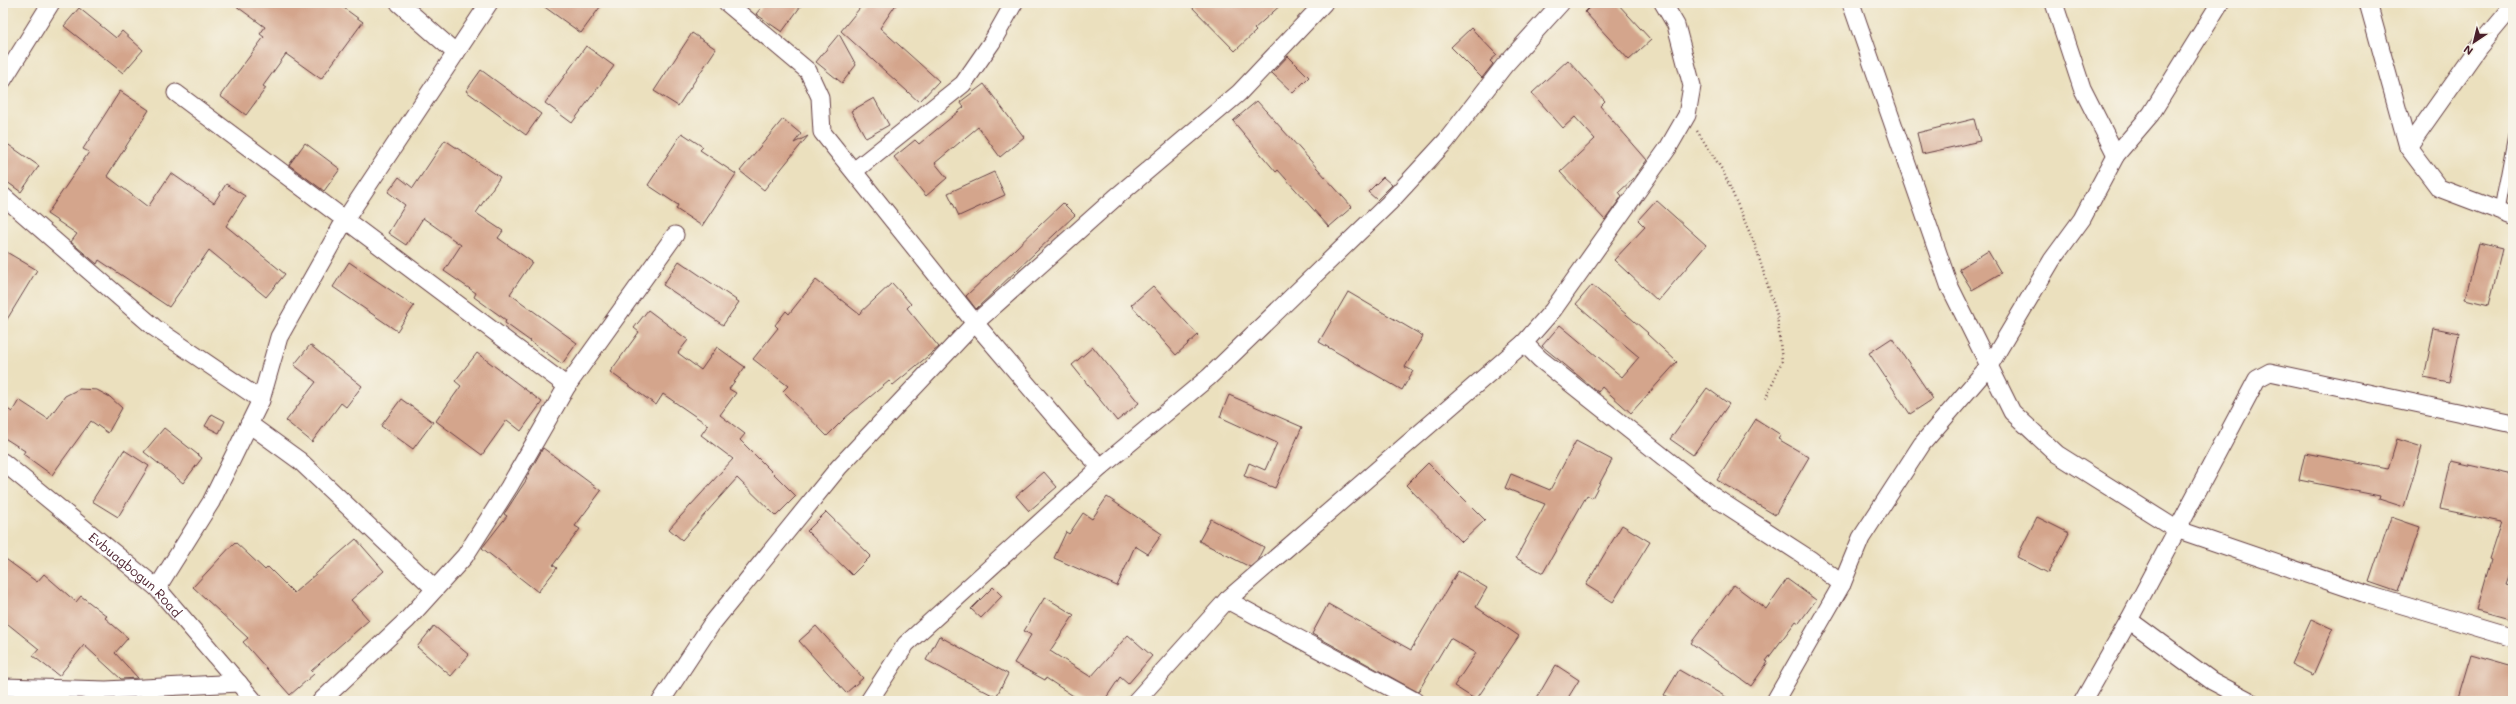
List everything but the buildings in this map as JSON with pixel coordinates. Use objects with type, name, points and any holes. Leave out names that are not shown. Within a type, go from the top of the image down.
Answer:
[{"type":"street","points":[[3,80],[50,3]]},
{"type":"street","points":[[398,3],[456,53]]},
{"type":"street","points":[[157,588],[210,502],[261,400],[279,337],[345,220],[489,3]]},
{"type":"street","points":[[727,3],[808,71],[820,97],[822,132],[975,323],[1078,444],[1101,467]]},
{"type":"street","points":[[854,172],[963,84],[992,42],[1014,3]]},
{"type":"street","points":[[661,701],[711,625],[840,467],[975,323],[1114,198],[1240,93],[1324,3]]},
{"type":"street","points":[[869,701],[906,644],[1101,467],[1209,376],[1389,203],[1446,141],[1504,66],[1562,3]]},
{"type":"street","points":[[1136,701],[1227,600],[1524,343],[1553,310],[1668,148],[1687,115],[1692,86],[1676,25],[1663,3]]},
{"type":"street","points":[[1851,3],[1949,286],[2012,412],[2057,454],[2176,529],[2369,595],[2513,638]]},
{"type":"street","points":[[2054,3],[2082,88],[2116,155]]},
{"type":"street","points":[[1775,701],[1842,584],[1861,538],[1922,444],[1989,366],[2052,260],[2082,219],[2116,155],[2151,114],[2220,3]]},
{"type":"street","points":[[2368,3],[2408,146],[2439,188],[2506,213]]},
{"type":"street","points":[[2408,146],[2478,48],[2513,6]]},
{"type":"street","points":[[176,93],[567,386]]},
{"type":"street","points":[[3,196],[155,328],[261,400]]},
{"type":"street","points":[[321,701],[407,620],[465,556],[509,487],[567,386],[675,235]]},
{"type":"street","points":[[1524,343],[1540,359],[1714,497],[1811,560],[1842,584]]},
{"type":"street","points":[[2083,701],[2129,620],[2176,529],[2257,380],[2270,372],[2513,424]]},
{"type":"street","points":[[249,424],[300,461],[435,589]]},
{"type":"street","name":"Evbuagbogun Road","points":[[3,462],[157,588],[254,701]]},
{"type":"street","points":[[1227,600],[1415,701]]},
{"type":"street","points":[[2129,620],[2212,681],[2250,701]]},
{"type":"street","points":[[3,687],[106,690],[239,683]]},
{"type":"lane","points":[[2506,213],[2513,135]]},
{"type":"path","points":[[1687,115],[1723,171],[1755,245],[1777,314],[1782,360],[1765,400]]}]
